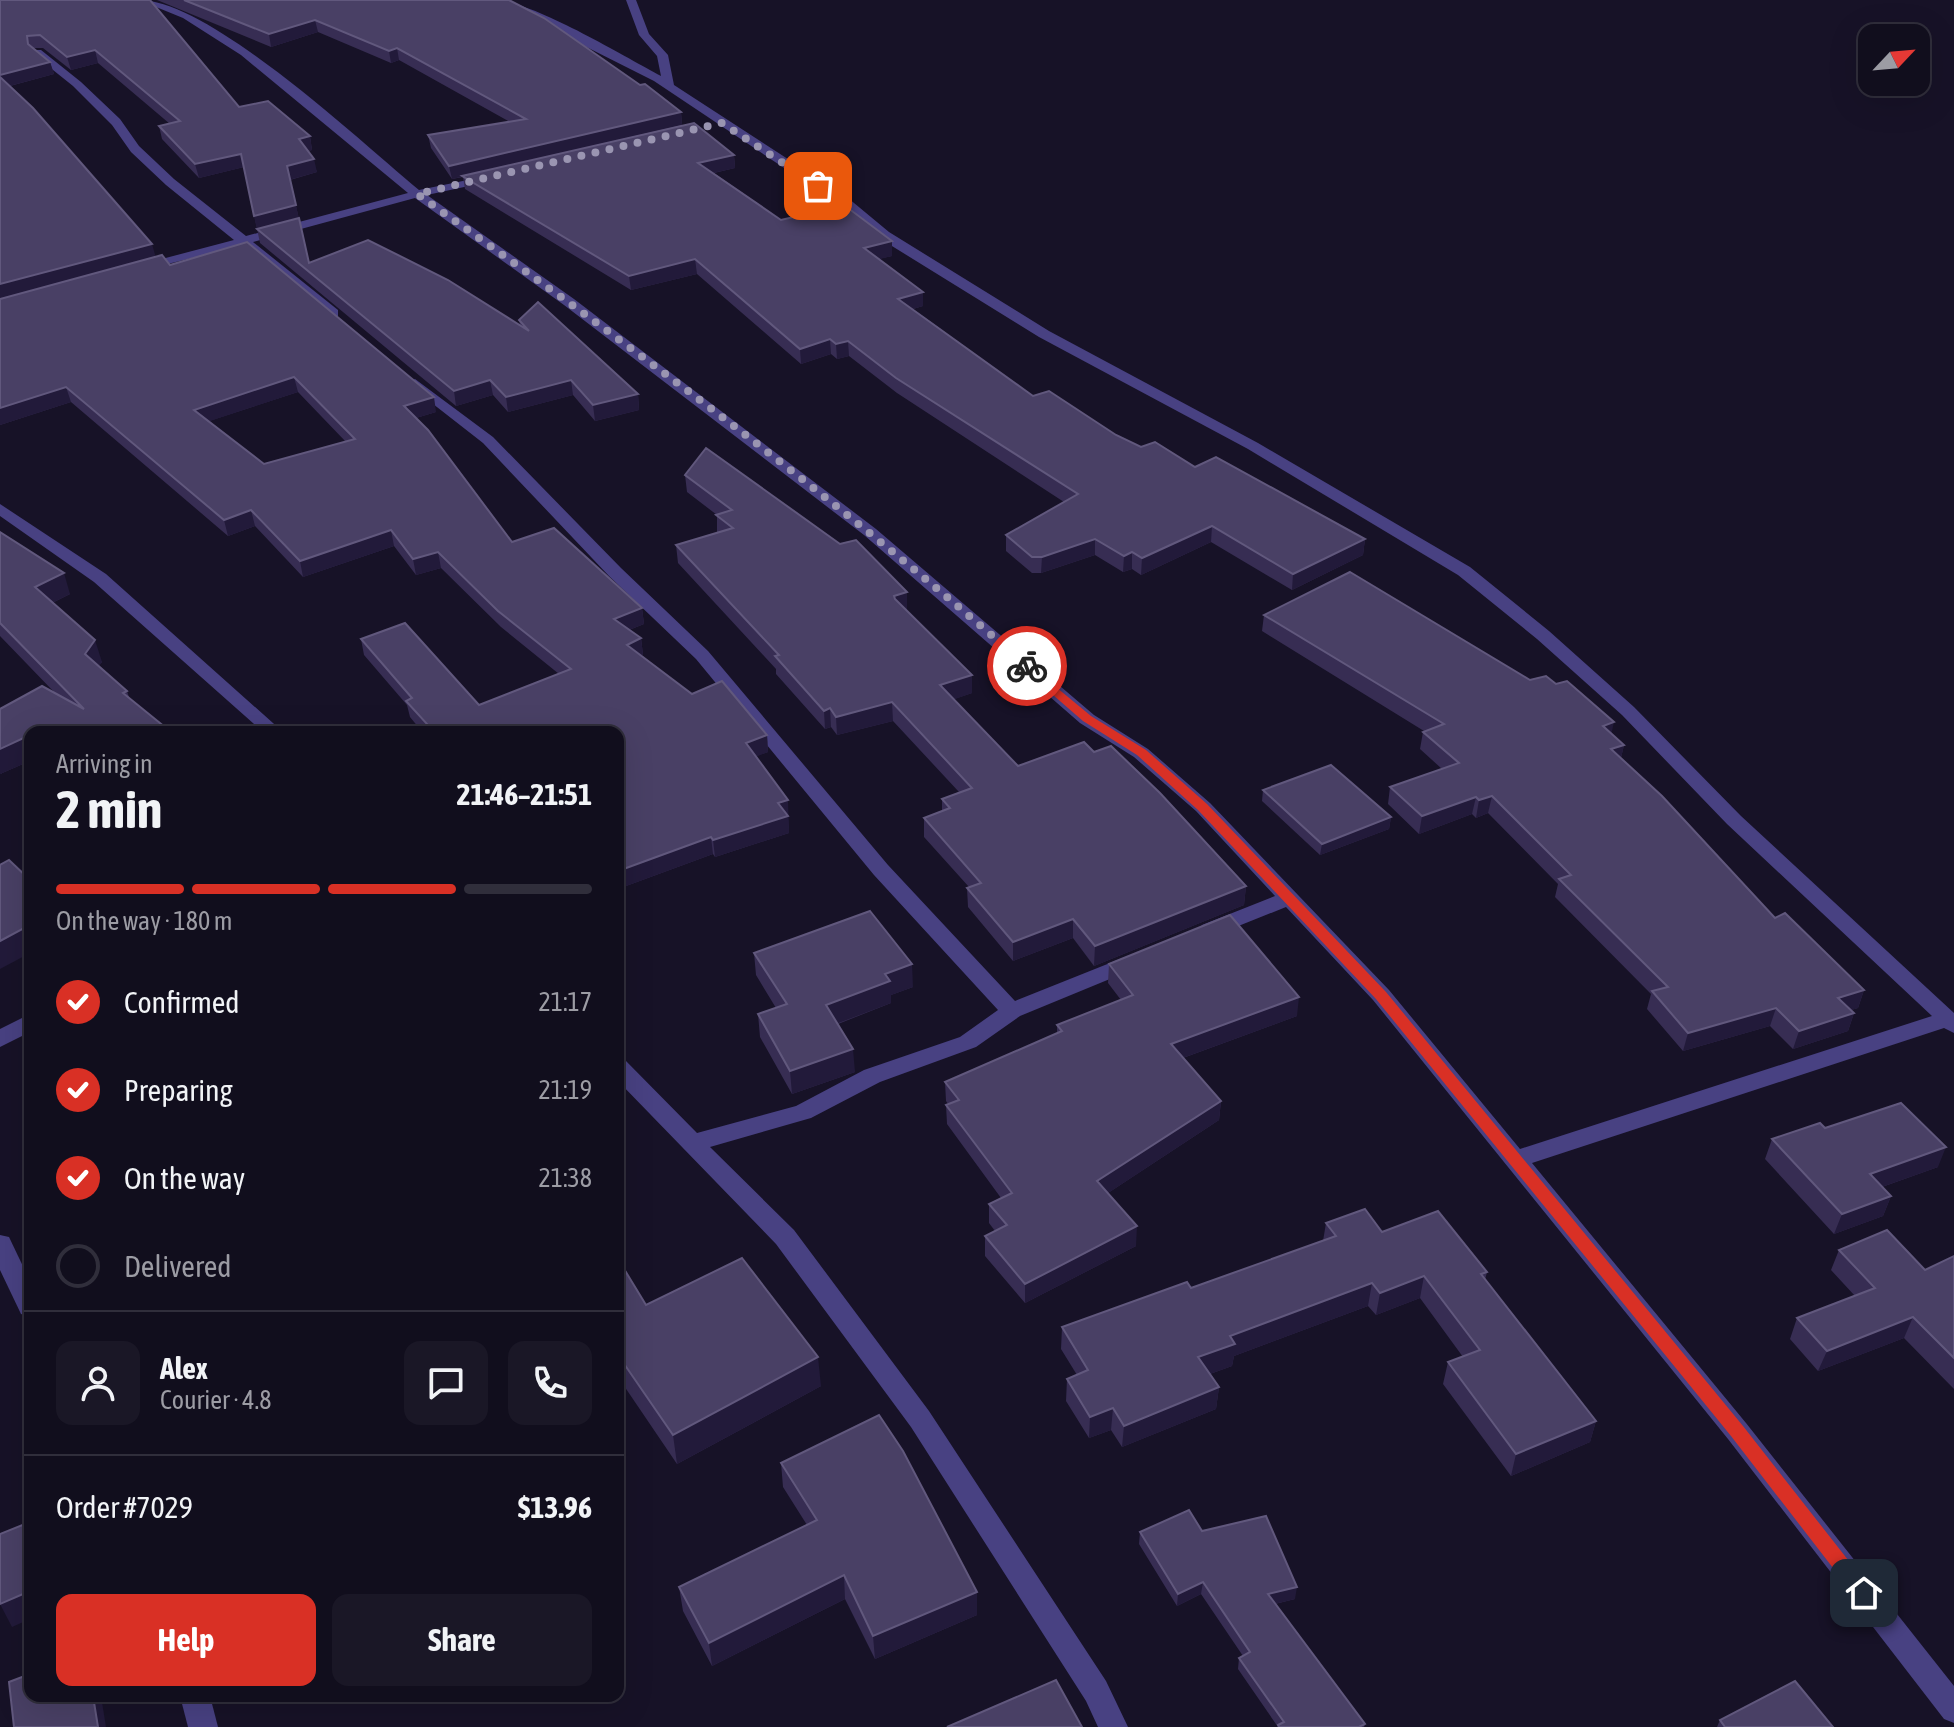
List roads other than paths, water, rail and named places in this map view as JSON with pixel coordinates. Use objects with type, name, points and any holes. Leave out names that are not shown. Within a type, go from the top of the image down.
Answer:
[{"type":"street","points":[[144,0],[187,16],[245,53],[417,194],[569,302],[870,532],[1087,719],[1141,753],[1203,807],[1381,995],[1737,1431],[1954,1709]]},
{"type":"street","points":[[498,0],[538,17],[669,86],[714,125],[843,201],[884,235],[1044,334],[1253,446],[1464,571],[1543,635],[1628,711],[1734,820],[1951,1022],[1515,1160]]},
{"type":"street","points":[[631,0],[644,35],[662,55],[669,86]]},
{"type":"street","points":[[37,52],[87,93],[116,122],[135,149],[170,182],[350,328]]},
{"type":"street","points":[[123,274],[506,173]]},
{"type":"street","points":[[407,376],[488,440],[615,572],[702,655],[881,870],[1012,1011]]},
{"type":"street","points":[[0,509],[100,578],[267,726]]},
{"type":"street","points":[[1188,939],[1291,897]]},
{"type":"street","points":[[693,1143],[803,1112],[872,1076],[968,1042],[1012,1011],[1159,951]]},
{"type":"street","points":[[0,1039],[24,1025]]},
{"type":"street","points":[[624,1073],[785,1237],[920,1419],[1096,1691],[1113,1727]]},
{"type":"street","points":[[0,1244],[24,1294]]},
{"type":"street","points":[[197,1702],[203,1727]]}]
